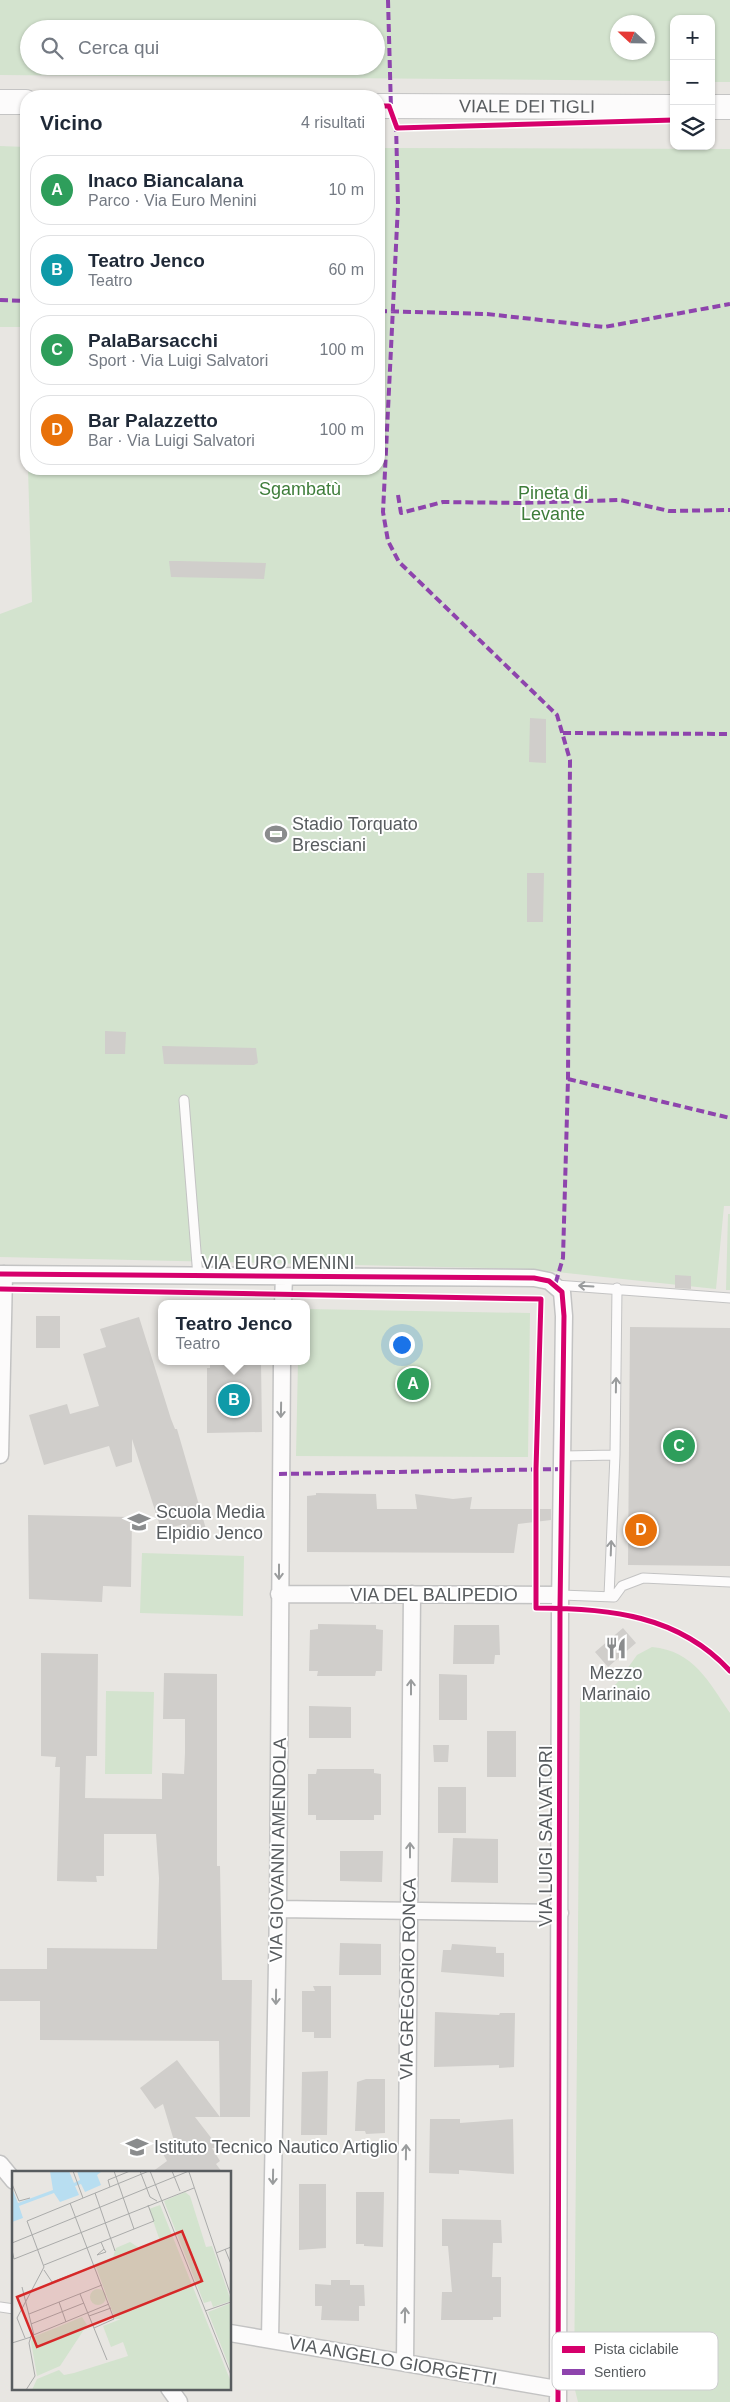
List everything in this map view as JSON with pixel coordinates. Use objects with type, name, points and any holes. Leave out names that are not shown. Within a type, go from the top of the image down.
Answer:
[{"type":"street","points":[[0,102],[20,102]]},
{"type":"street","name":"VIALE DEI TIGLI","points":[[385,106],[670,107]]},
{"type":"street","points":[[715,107],[730,107]]},
{"type":"street","points":[[0,1456],[2,1274]]},
{"type":"street","name":"VIA EURO MENINI","points":[[2,1274],[198,1277],[534,1278],[544,1279],[555,1285]]},
{"type":"street","points":[[283,1300],[284,1276]]},
{"type":"street","name":"VIA LUIGI SALVATORI","points":[[555,1285],[562,1292],[564,1316],[557,2332]]},
{"type":"street","name":"VIA GIOVANNI AMENDOLA","points":[[270,2339],[278,1909],[282,1365]]},
{"type":"street","name":"VIA DEL BALIPEDIO","points":[[280,1594],[561,1595]]},
{"type":"street","name":"VIA GREGORIO RONCA","points":[[404,2363],[412,1594]]},
{"type":"street","points":[[278,1909],[560,1913]]},
{"type":"street","points":[[0,2164],[12,2179]]},
{"type":"street","name":"VIA ANGELO GIORGETTI","points":[[231,2333],[404,2363],[557,2396]]},
{"type":"street","points":[[170,2390],[179,2402]]},
{"type":"lane","points":[[184,1100],[198,1277]]},
{"type":"lane","points":[[555,1285],[617,1288],[730,1298]]},
{"type":"lane","points":[[617,1288],[615,1455],[609,1596],[614,1597],[622,1586],[643,1578],[730,1582]]},
{"type":"lane","points":[[564,1456],[615,1455]]},
{"type":"lane","name":"VIA DEL BALIPEDIO","points":[[561,1595],[609,1596]]},
{"type":"green space","points":[[0,0],[730,0],[730,82],[715,82],[715,15],[670,15],[670,81],[0,75]]},
{"type":"green space","points":[[0,146],[20,147],[20,327],[0,327]]},
{"type":"green space","name":"Pineta di Levante","points":[[385,148],[730,149],[730,1206],[724,1206],[716,1289],[529,1269],[0,1257],[0,614],[32,602],[28,475],[385,475]]},
{"type":"green space","points":[[728,1214],[730,1214],[730,1290],[726,1290]]},
{"type":"green space","points":[[310,1309],[530,1313],[528,1457],[296,1456],[298,1365],[310,1365]]},
{"type":"green space","points":[[142,1553],[244,1556],[243,1616],[140,1613]]},
{"type":"green space","points":[[652,1647],[679,1654],[707,1679],[730,1713],[730,2402],[578,2402],[575,2390],[718,2390],[718,2332],[574,2332],[580,1698],[600,1696],[608,1691],[617,1683],[637,1655]]},
{"type":"green space","points":[[106,1691],[154,1692],[152,1774],[105,1774]]},
{"type":"building","points":[[169,561],[266,563],[264,579],[171,577]]},
{"type":"building","points":[[530,718],[546,719],[546,763],[529,762]]},
{"type":"building","points":[[527,873],[544,873],[543,922],[527,922]]},
{"type":"building","points":[[105,1031],[126,1032],[125,1054],[105,1054]]},
{"type":"building","points":[[162,1046],[256,1048],[258,1063],[254,1065],[164,1064]]},
{"type":"building","points":[[675,1275],[691,1276],[691,1289],[675,1288]]},
{"type":"building","points":[[36,1316],[60,1316],[60,1348],[36,1348]]},
{"type":"building","points":[[139,1317],[171,1419],[175,1429],[177,1429],[206,1529],[185,1535],[182,1525],[161,1529],[132,1439],[132,1462],[116,1467],[109,1446],[44,1465],[29,1415],[67,1404],[70,1414],[99,1406],[83,1354],[106,1347],[100,1329]]},
{"type":"building","points":[[630,1327],[730,1328],[730,1566],[628,1565]]},
{"type":"building","points":[[210,1365],[261,1365],[262,1432],[207,1433],[207,1368],[210,1368]]},
{"type":"building","points":[[316,1493],[376,1494],[377,1509],[417,1509],[415,1494],[453,1499],[472,1497],[470,1509],[551,1509],[551,1520],[518,1524],[514,1553],[307,1552],[307,1496],[316,1495]]},
{"type":"building","points":[[28,1515],[132,1517],[131,1587],[103,1586],[102,1602],[29,1599]]},
{"type":"building","points":[[318,1624],[376,1625],[376,1629],[383,1630],[382,1671],[376,1671],[375,1676],[317,1676],[318,1671],[309,1671],[310,1630],[318,1629]]},
{"type":"building","points":[[454,1625],[499,1625],[500,1655],[495,1655],[494,1664],[453,1664]]},
{"type":"building","name":"Mezzo Marinaio","points":[[623,1628],[636,1643],[608,1667],[595,1652]]},
{"type":"building","points":[[41,1653],[98,1654],[97,1756],[86,1756],[85,1798],[162,1799],[162,1773],[184,1774],[185,1753],[185,1719],[163,1719],[164,1673],[217,1674],[217,1866],[220,1866],[222,1980],[252,1980],[250,2117],[220,2117],[219,2041],[40,2040],[40,2001],[0,2001],[0,1969],[47,1969],[47,1948],[157,1949],[159,1878],[156,1834],[104,1834],[104,1876],[96,1876],[97,1882],[57,1881],[60,1767],[55,1767],[56,1757],[41,1756]]},
{"type":"building","points":[[439,1674],[467,1675],[467,1720],[439,1720]]},
{"type":"building","points":[[309,1706],[351,1707],[351,1738],[309,1738]]},
{"type":"building","points":[[487,1731],[516,1731],[516,1777],[487,1777]]},
{"type":"building","points":[[433,1745],[449,1745],[448,1762],[434,1762]]},
{"type":"building","points":[[317,1769],[374,1769],[374,1773],[381,1774],[381,1815],[374,1815],[374,1820],[316,1820],[316,1815],[308,1815],[308,1774],[316,1774]]},
{"type":"building","points":[[438,1787],[466,1787],[466,1833],[438,1833]]},
{"type":"building","points":[[453,1838],[498,1839],[498,1883],[451,1882]]},
{"type":"building","points":[[340,1851],[383,1851],[382,1882],[340,1881]]},
{"type":"building","points":[[340,1943],[381,1944],[381,1975],[339,1975]]},
{"type":"building","points":[[452,1944],[496,1947],[496,1953],[504,1953],[504,1977],[441,1972],[443,1950],[451,1950]]},
{"type":"building","points":[[313,1986],[331,1986],[331,2038],[314,2038],[314,2032],[302,2032],[302,1991],[315,1991]]},
{"type":"building","points":[[435,2012],[499,2015],[500,2013],[515,2013],[514,2067],[499,2068],[499,2065],[434,2067]]},
{"type":"building","points":[[177,2060],[220,2117],[195,2117],[219,2148],[212,2148],[220,2161],[216,2164],[221,2171],[153,2171],[167,2161],[163,2154],[175,2144],[163,2104],[155,2109],[140,2088]]},
{"type":"building","points":[[328,2071],[327,2135],[301,2135],[302,2072]]},
{"type":"building","points":[[366,2079],[385,2079],[385,2133],[366,2134],[365,2131],[355,2131],[357,2082]]},
{"type":"building","points":[[430,2119],[460,2119],[460,2123],[513,2119],[514,2174],[459,2170],[459,2174],[429,2173]]},
{"type":"building","points":[[299,2184],[326,2184],[326,2248],[299,2250]]},
{"type":"building","points":[[356,2192],[384,2192],[383,2247],[356,2244]]},
{"type":"building","points":[[442,2219],[501,2220],[502,2243],[493,2243],[492,2277],[501,2277],[501,2317],[493,2317],[493,2320],[441,2320],[442,2292],[452,2292],[448,2246],[442,2246]]},
{"type":"building","points":[[331,2280],[350,2280],[350,2285],[364,2285],[365,2306],[359,2306],[359,2321],[321,2320],[322,2306],[315,2306],[315,2284],[331,2285]]},
{"type":"marked path","points":[[388,0],[391,109]]},
{"type":"marked path","points":[[385,471],[398,205],[396,124]]},
{"type":"marked path","points":[[0,300],[20,301]]},
{"type":"marked path","points":[[385,311],[487,314],[604,327],[730,304]]},
{"type":"marked path","points":[[385,475],[383,512],[388,541],[399,562],[557,715],[570,760],[568,1079],[563,1258],[555,1285]]},
{"type":"marked path","points":[[398,495],[401,513],[443,502],[519,503],[620,500],[669,511],[730,510]]},
{"type":"marked path","points":[[563,733],[730,734]]},
{"type":"marked path","points":[[568,1079],[730,1118]]},
{"type":"marked path","points":[[279,1474],[564,1469]]},
{"type":"cycle path","points":[[385,106],[389,106],[397,128],[670,120]]},
{"type":"cycle path","points":[[0,1274],[534,1278],[549,1281],[562,1292],[564,1316],[560,1608],[558,2332]]},
{"type":"cycle path","points":[[0,1289],[541,1299],[536,1469],[536,1608],[590,1610],[641,1618],[665,1626],[688,1638],[710,1652],[730,1671]]},
{"type":"cycle path","points":[[558,2390],[558,2402]]},
{"type":"place","name":"Stadio Torquato Bresciani","points":[[276,834]]},
{"type":"place","name":"Inaco Biancalana","points":[[413,1384]]},
{"type":"place","name":"Teatro Jenco","points":[[234,1400]]},
{"type":"place","name":"PalaBarsacchi","points":[[679,1446]]},
{"type":"place","name":"Scuola Media Elpidio Jenco","points":[[139,1522]]},
{"type":"place","name":"Bar Palazzetto","points":[[641,1530]]},
{"type":"place","name":"Mezzo Marinaio","points":[[616,1648]]},
{"type":"place","name":"Istituto Tecnico Nautico Artiglio","points":[[137,2147]]},
{"type":"park label","name":"Sgambatù","points":[[300,489]]}]
